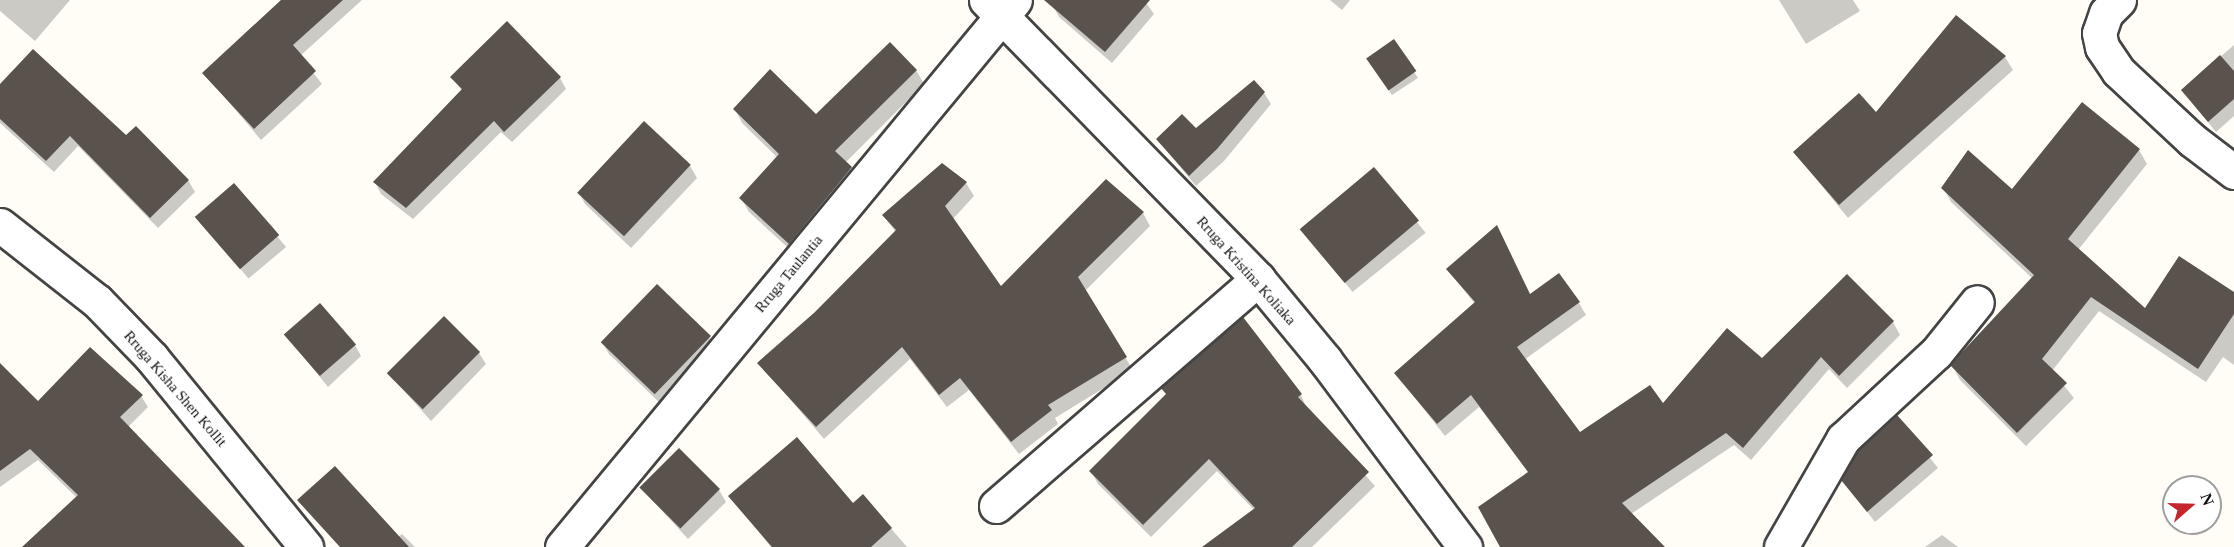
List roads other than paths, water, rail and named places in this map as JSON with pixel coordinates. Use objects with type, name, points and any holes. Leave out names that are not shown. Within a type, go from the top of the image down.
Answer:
[{"type":"street","points":[[2119,0],[2106,13],[2099,33],[2102,47],[2118,71],[2192,140],[2234,172]]},
{"type":"street","name":"Rruga Kristina Koliaka","points":[[1001,5],[1258,279],[1324,360],[1465,547]]},
{"type":"street","name":"Rruga Taulantia","points":[[562,547],[1001,5]]},
{"type":"street","name":"Rruga Kisha Shen Kollit","points":[[0,225],[97,301],[152,358],[306,547]]},
{"type":"street","points":[[996,506],[1258,279]]},
{"type":"street","points":[[1781,547],[1843,439],[1936,353],[1977,302]]}]
